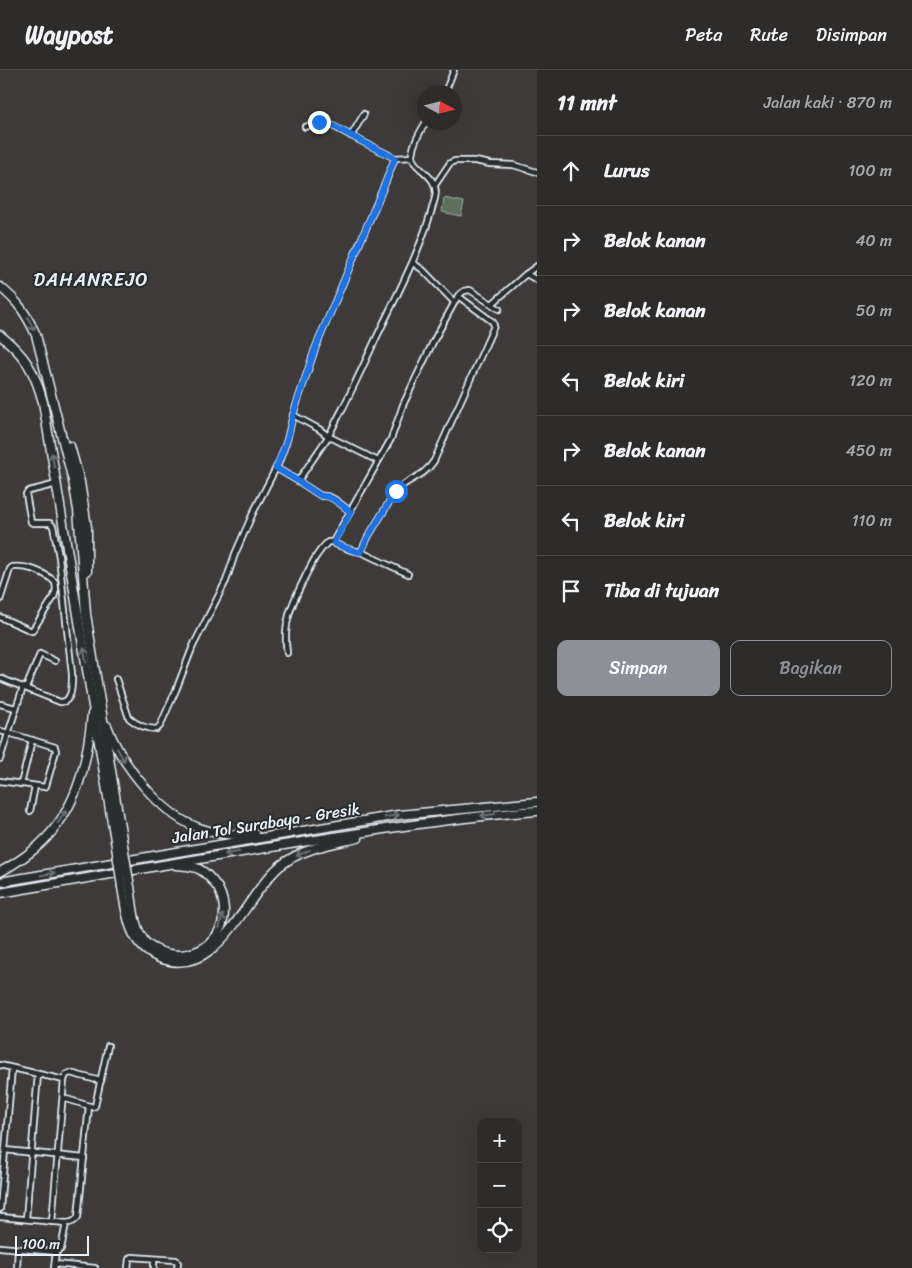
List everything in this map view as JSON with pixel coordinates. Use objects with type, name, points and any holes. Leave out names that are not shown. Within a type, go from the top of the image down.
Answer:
[{"type":"highway","points":[[0,287],[13,297],[29,319],[36,335],[49,388],[69,442],[80,482],[87,527],[86,614],[118,840]]},
{"type":"highway","points":[[0,335],[30,366],[36,378],[43,402],[78,621],[126,887],[136,926],[143,940],[163,953],[174,955],[189,954],[200,950],[208,944],[220,928],[224,911],[221,896],[212,880],[201,870],[167,864]]},
{"type":"highway","points":[[0,872],[34,850],[64,817],[84,769],[93,703]]},
{"type":"highway","points":[[101,711],[111,737],[125,762],[140,782],[163,805],[186,823],[218,834],[236,836],[327,826]]},
{"type":"highway","name":"Jalan Tol Surabaya - Gresik","points":[[0,882],[327,826],[424,812],[537,802]]},
{"type":"highway","points":[[126,887],[128,922],[133,936],[142,947],[163,959],[179,961],[198,958],[222,941],[264,881],[286,861],[316,847],[380,833],[401,826],[498,814],[537,812]]},
{"type":"highway","name":"Jalan Tol Surabaya - Gresik","points":[[0,893],[401,826]]},
{"type":"street","points":[[448,85],[454,70]]},
{"type":"street","points":[[351,136],[364,114]]},
{"type":"street","points":[[305,127],[324,122],[395,158],[412,156]]},
{"type":"street","points":[[298,481],[328,436],[413,263],[436,193],[435,185],[430,177],[413,160],[412,156],[422,130]]},
{"type":"street","points":[[116,680],[129,718],[151,729],[160,726],[193,646],[226,582],[235,554],[276,468],[287,440],[293,415],[315,349],[395,158]]},
{"type":"street","points":[[435,185],[450,163],[455,160],[513,165],[537,172]]},
{"type":"street","points":[[413,263],[423,270],[454,302]]},
{"type":"street","points":[[492,304],[537,266]]},
{"type":"street","points":[[526,274],[537,280]]},
{"type":"street","points":[[334,542],[391,439],[403,405],[434,340],[458,296],[466,290],[470,290],[499,309]]},
{"type":"street","points":[[361,552],[396,491],[401,486],[420,476],[434,461],[494,326],[493,322],[458,296]]},
{"type":"street","points":[[293,415],[328,436],[378,461]]},
{"type":"street","points":[[276,468],[321,496],[330,497],[351,512]]},
{"type":"street","points":[[0,678],[60,702],[65,702],[70,695],[72,674],[59,557],[50,522],[31,522],[26,494],[29,491],[57,484]]},
{"type":"street","points":[[287,654],[287,622],[294,599],[319,551],[328,542],[334,542],[351,550],[361,552],[408,574]]},
{"type":"street","points":[[0,600],[12,567],[33,569],[55,582],[54,598],[32,631],[0,616]]},
{"type":"street","points":[[0,760],[16,708],[40,654],[55,661]]},
{"type":"street","points":[[0,704],[16,708]]},
{"type":"street","points":[[0,731],[9,732],[56,748],[47,785],[44,787],[0,781]]},
{"type":"street","points":[[20,784],[32,740]]},
{"type":"street","points":[[30,811],[35,786]]},
{"type":"street","points":[[63,1098],[93,1107],[96,1105],[108,1046]]},
{"type":"street","points":[[0,1065],[64,1080]]},
{"type":"street","points":[[0,1208],[12,1068]]},
{"type":"street","points":[[52,1222],[64,1080],[70,1073],[101,1081]]},
{"type":"street","points":[[26,1219],[38,1074]]},
{"type":"street","points":[[0,1217],[66,1223],[76,1220],[78,1216],[89,1106]]},
{"type":"street","points":[[5,1150],[84,1158]]},
{"type":"street","points":[[0,1247],[56,1252],[61,1249],[66,1223]]},
{"type":"street","points":[[17,1268],[18,1249]]},
{"type":"street","points":[[56,1252],[55,1266],[95,1268]]},
{"type":"street","points":[[128,1268],[131,1257],[176,1260],[178,1263],[177,1268]]},
{"type":"street","points":[[154,1259],[154,1268]]},
{"type":"green space","points":[[444,198],[464,202],[461,216],[442,212]]},
{"type":"district","name":"DAHANREJO","points":[[91,279]]},
{"type":"route","points":[[319,122],[328,123],[395,158],[315,349],[293,415],[287,440],[276,468],[322,497],[330,497],[351,512],[334,542],[358,552],[361,552],[396,491]]}]
